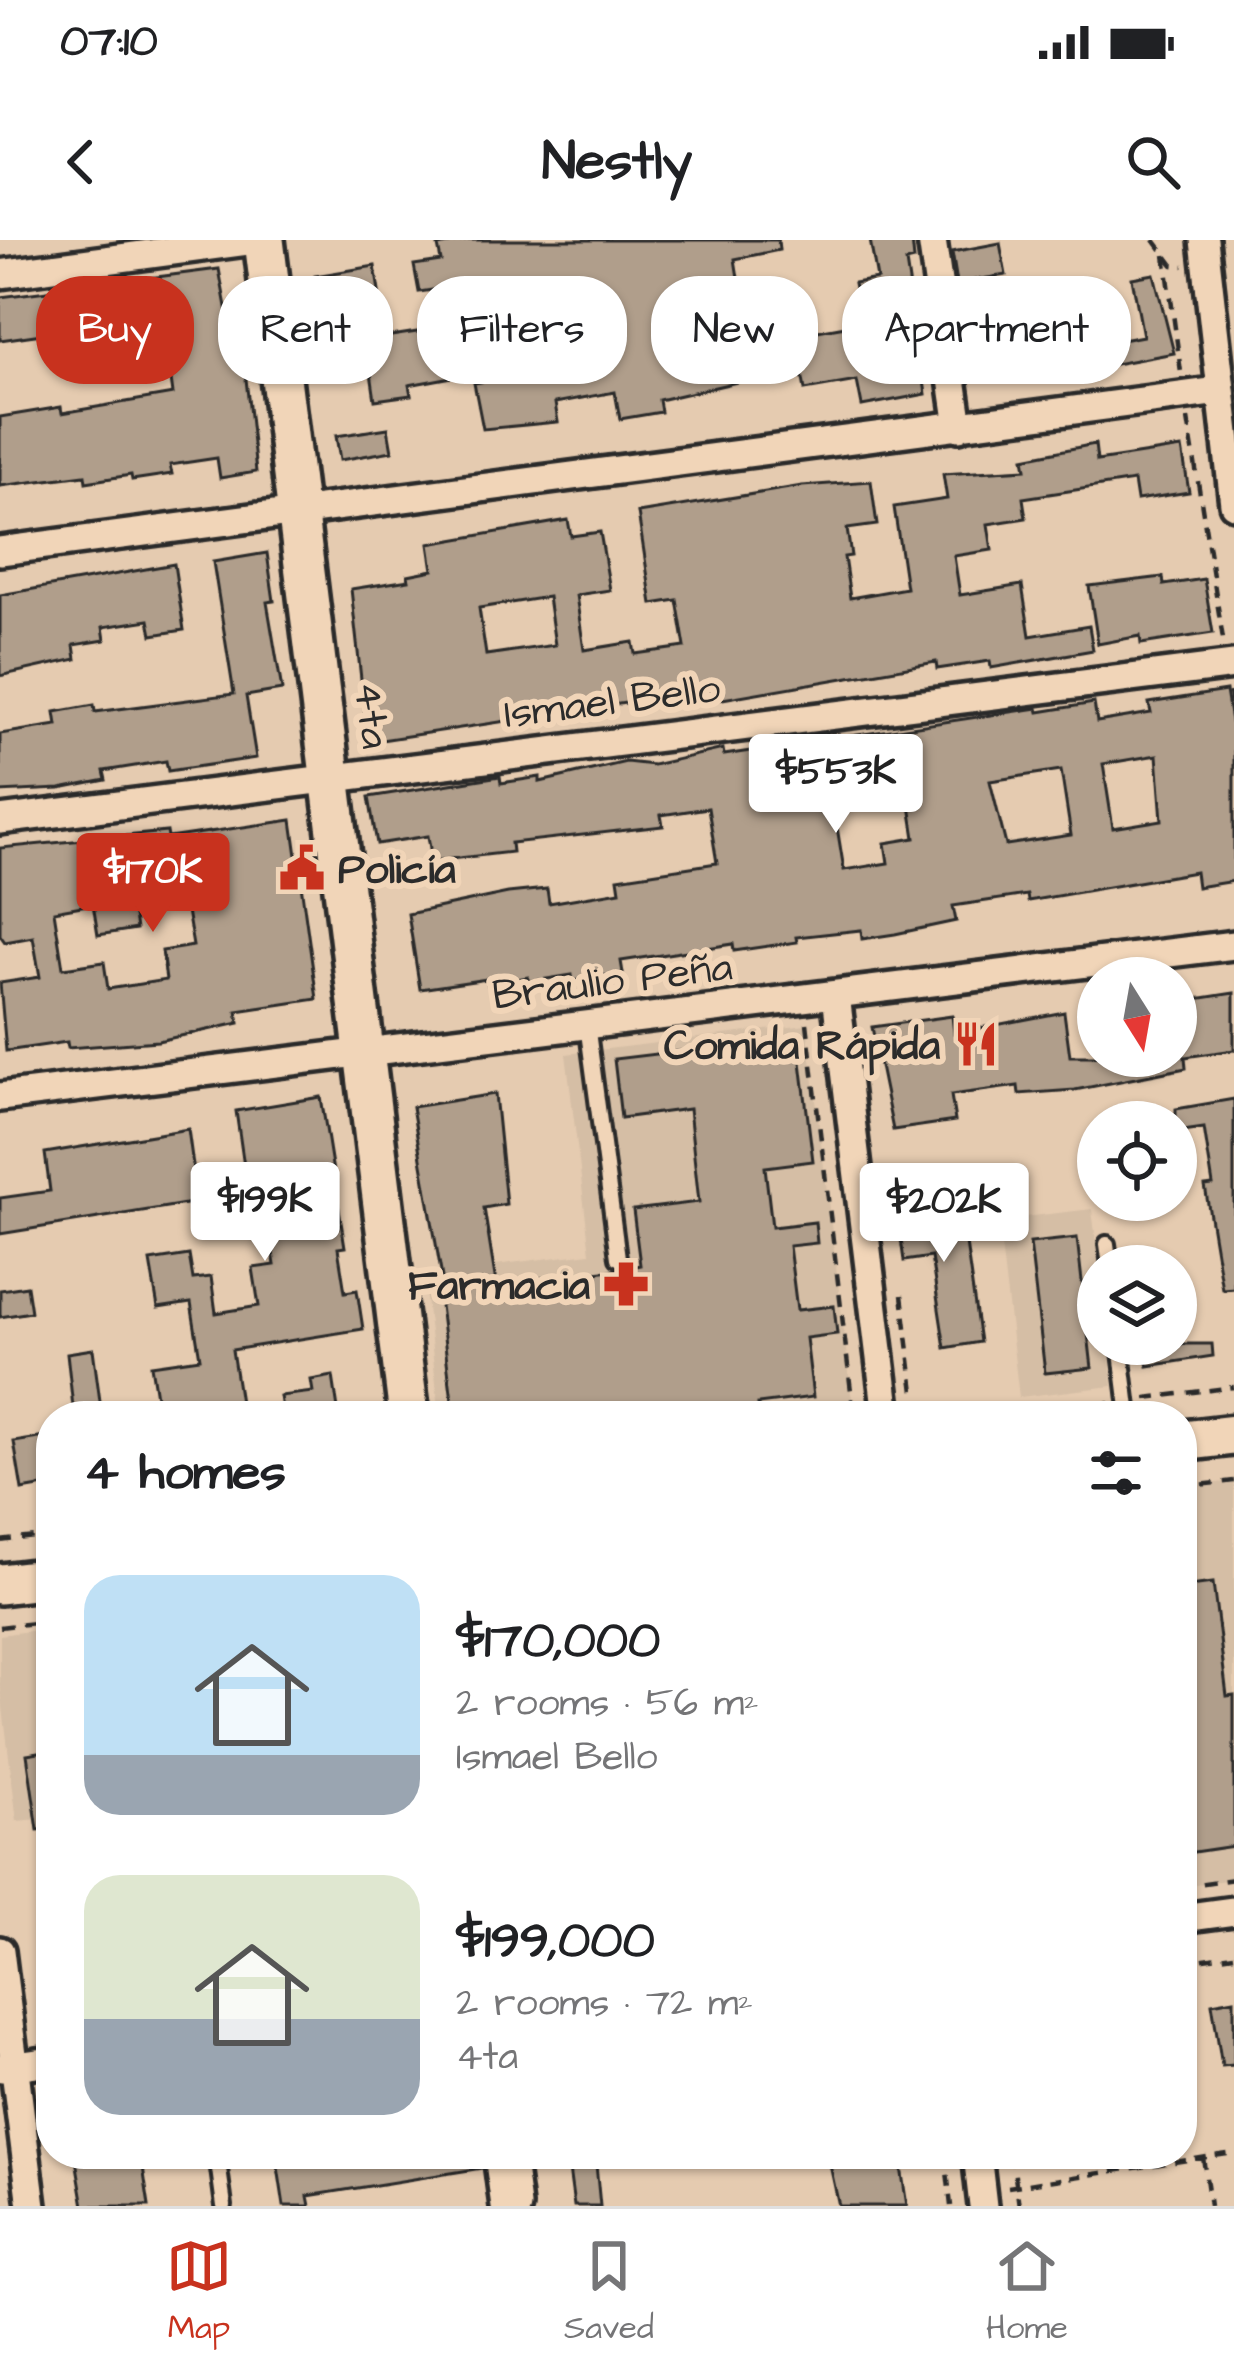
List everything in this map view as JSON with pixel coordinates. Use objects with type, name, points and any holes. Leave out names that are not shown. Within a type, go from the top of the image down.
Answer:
[{"type":"main road","name":"4ta","points":[[260,240],[300,512],[407,1401]]},
{"type":"main road","points":[[1197,1439],[1234,1435]]},
{"type":"main road","points":[[0,1584],[36,1580]]},
{"type":"main road","points":[[507,2169],[511,2206]]},
{"type":"street","points":[[0,274],[260,240]]},
{"type":"street","points":[[932,240],[959,427]]},
{"type":"street","points":[[1205,247],[1234,504]]},
{"type":"street","points":[[0,551],[1219,392]]},
{"type":"street","name":"Ismael Bello","points":[[0,820],[1230,665]]},
{"type":"street","name":"Braulio Peña","points":[[0,1097],[1234,945]]},
{"type":"street","points":[[836,995],[884,1401]]},
{"type":"street","points":[[1197,1916],[1234,1911]]},
{"type":"street","points":[[0,1951],[8,2067],[32,2206]]},
{"type":"lane","points":[[587,1024],[618,1258]]},
{"type":"lane","points":[[1123,1365],[1127,1401]]},
{"type":"lane","points":[[219,2169],[224,2206]]},
{"type":"path","points":[[1166,255],[1184,396],[1230,665],[1234,722]]},
{"type":"path","points":[[806,999],[852,1401]]},
{"type":"path","points":[[1197,1485],[1234,1481]]},
{"type":"path","points":[[0,1541],[36,1536]]},
{"type":"path","points":[[0,1627],[36,1623]]},
{"type":"path","points":[[1197,1884],[1234,1879]]},
{"type":"path","points":[[1197,1960],[1234,1955]]},
{"type":"path","points":[[1197,2158],[1234,2153]]},
{"type":"path","points":[[1203,2157],[1210,2206]]},
{"type":"path","points":[[947,2169],[951,2206]]},
{"type":"path","points":[[1014,2169],[1018,2206]]},
{"type":"path","points":[[950,2195],[982,2198],[1016,2186],[1126,2169]]},
{"type":"shaded area","points":[[807,1025],[852,1401],[438,1401],[423,1274],[590,1253],[566,1054]]},
{"type":"shaded area","points":[[1077,1211],[1077,1221],[1093,1221],[1096,1245],[1077,1245],[1077,1365],[1110,1365],[1113,1386],[1019,1397],[998,1220]]},
{"type":"shaded area","points":[[1234,1481],[1234,1879],[1197,1884],[1197,1485]]},
{"type":"shaded area","points":[[36,1630],[36,1819],[17,1821],[0,1684],[0,1635]]},
{"type":"building","points":[[469,240],[778,240],[779,250],[735,259],[738,276],[651,276],[651,384],[728,384],[659,400],[661,412],[620,419],[615,392],[555,403],[558,422],[483,429],[474,384],[627,384],[627,276],[417,276],[417,281],[414,265],[441,261],[438,246]]},
{"type":"building","points":[[870,240],[912,240],[914,260],[906,262],[908,276],[876,276]]},
{"type":"building","points":[[1000,243],[1006,275],[956,276],[952,252]]},
{"type":"building","points":[[375,266],[377,276],[315,276]]},
{"type":"building","points":[[219,269],[218,384],[247,384],[256,472],[220,478],[217,458],[170,465],[172,474],[132,480],[131,475],[86,482],[85,475],[0,486],[0,417],[61,407],[62,413],[173,394],[172,384],[194,384],[194,276],[164,276]]},
{"type":"building","points":[[1154,274],[1174,353],[1131,361],[1131,338],[1143,336],[1132,278]]},
{"type":"building","points":[[36,292],[36,335],[0,340],[0,297]]},
{"type":"building","points":[[842,327],[842,384],[805,390],[804,384],[818,384],[818,331]]},
{"type":"building","points":[[417,332],[417,384],[409,385],[411,395],[375,400],[373,384],[393,384],[393,336]]},
{"type":"building","points":[[858,384],[924,384],[926,394],[862,406]]},
{"type":"building","points":[[388,428],[392,451],[340,460],[336,436]]},
{"type":"building","points":[[1095,444],[1097,461],[1182,448],[1189,492],[1137,500],[1134,481],[1023,498],[1026,518],[988,524],[992,550],[954,556],[960,595],[1022,585],[1030,636],[1089,626],[1093,650],[991,668],[990,661],[937,669],[936,662],[694,704],[692,693],[368,742],[351,589],[409,580],[408,575],[433,570],[429,544],[568,520],[571,536],[600,532],[610,590],[576,595],[584,650],[633,642],[635,654],[685,647],[677,600],[652,604],[638,513],[802,486],[871,481],[877,525],[847,529],[851,556],[844,557],[850,598],[906,588],[894,507],[947,499],[943,474],[1026,469],[1024,458]],"holes":[[[548,597],[555,645],[486,655],[479,608]]]},
{"type":"building","points":[[267,553],[274,601],[267,602],[282,690],[246,696],[256,758],[168,771],[166,761],[104,771],[106,780],[60,789],[0,792],[0,734],[57,725],[55,712],[94,705],[95,712],[234,694],[213,562]]},
{"type":"building","points":[[174,564],[184,630],[152,635],[149,620],[103,627],[105,640],[74,645],[76,659],[0,676],[0,595]]},
{"type":"building","points":[[1163,577],[1164,585],[1204,579],[1213,633],[1141,644],[1140,636],[1098,644],[1089,586]]},
{"type":"building","points":[[1226,691],[1234,740],[1234,881],[1197,887],[1195,872],[1028,901],[1027,895],[953,906],[956,921],[895,934],[862,939],[861,930],[796,937],[797,942],[734,951],[733,944],[621,961],[623,973],[573,981],[572,975],[488,984],[487,979],[420,989],[408,914],[547,889],[549,903],[620,891],[618,878],[717,863],[708,808],[661,815],[663,826],[511,843],[512,852],[432,861],[428,836],[377,844],[369,797],[500,776],[501,783],[540,777],[540,782],[626,762],[653,765],[723,749],[724,755],[1038,708],[1039,712],[1094,703],[1097,722],[1151,713],[1149,703]],"holes":[[[1157,755],[1162,820],[1113,828],[1103,764]],[[1061,770],[1071,835],[1006,845],[990,781]],[[880,787],[882,803],[909,799],[915,838],[885,843],[888,863],[844,870],[833,802],[837,794]]]},
{"type":"building","points":[[292,820],[317,999],[237,1011],[239,1023],[158,1041],[68,1048],[67,1042],[6,1051],[0,983],[40,977],[33,937],[5,942],[0,935],[0,848],[167,832],[168,838]],"holes":[[[183,887],[193,946],[162,951],[166,980],[108,989],[104,962],[63,968],[54,911],[93,904],[98,935],[136,929],[131,896]]]},
{"type":"building","points":[[1234,993],[1234,1050],[1197,1055],[1197,999]]},
{"type":"building","points":[[1064,1012],[1070,1056],[1077,1056],[1077,1077],[1141,1077],[1075,1090],[1019,1094],[1018,1086],[951,1095],[955,1121],[893,1130],[872,1027],[952,1016],[954,1033]]},
{"type":"building","points":[[798,1037],[813,1161],[765,1167],[772,1227],[815,1222],[817,1243],[789,1246],[797,1310],[834,1306],[837,1334],[806,1338],[813,1397],[782,1401],[452,1401],[438,1290],[444,1289],[412,1107],[495,1094],[506,1204],[484,1208],[496,1283],[640,1265],[633,1210],[699,1202],[689,1109],[621,1118],[614,1059]]},
{"type":"building","points":[[321,1097],[345,1247],[338,1248],[345,1292],[357,1290],[363,1329],[232,1350],[240,1401],[157,1401],[151,1365],[200,1358],[191,1303],[158,1308],[150,1261],[189,1255],[193,1279],[211,1277],[216,1313],[259,1306],[253,1268],[275,1265],[264,1198],[249,1201],[236,1111]]},
{"type":"building","points":[[1234,1099],[1234,1288],[1222,1289],[1205,1186],[1213,1185],[1204,1128],[1197,1129],[1197,1105]]},
{"type":"building","points":[[188,1129],[198,1202],[0,1234],[0,1198],[50,1191],[45,1153]]},
{"type":"building","points":[[960,1201],[980,1342],[945,1348],[931,1257],[904,1261],[897,1210]]},
{"type":"building","points":[[1077,1238],[1077,1365],[1092,1368],[1045,1373],[1030,1243]]},
{"type":"building","points":[[27,1286],[31,1312],[0,1317],[0,1290]]},
{"type":"building","points":[[1197,1344],[1212,1344],[1213,1356],[1197,1358]]},
{"type":"building","points":[[93,1349],[100,1401],[72,1401],[67,1353]]},
{"type":"building","points":[[333,1376],[337,1401],[281,1401],[280,1396],[313,1392],[311,1380]]},
{"type":"building","points":[[36,1438],[36,1488],[22,1490],[14,1442]]},
{"type":"building","points":[[1213,1583],[1227,1696],[1234,1695],[1234,1846],[1197,1852],[1197,1585]]},
{"type":"building","points":[[36,1752],[36,1816],[27,1754]]},
{"type":"building","points":[[1234,1999],[1234,2065],[1222,2066],[1212,2003]]},
{"type":"building","points":[[78,2169],[143,2169],[149,2206],[84,2206]]},
{"type":"building","points":[[278,2169],[476,2169],[308,2196],[310,2206],[284,2206]]},
{"type":"building","points":[[569,2169],[596,2169],[600,2206],[574,2206]]},
{"type":"building","points":[[831,2169],[901,2169],[907,2206],[839,2206]]},
{"type":"place","name":"Policía","points":[[302,868]]},
{"type":"place","name":"Comida Rápida","points":[[976,1044]]},
{"type":"place","name":"Farmacia","points":[[626,1284]]}]
